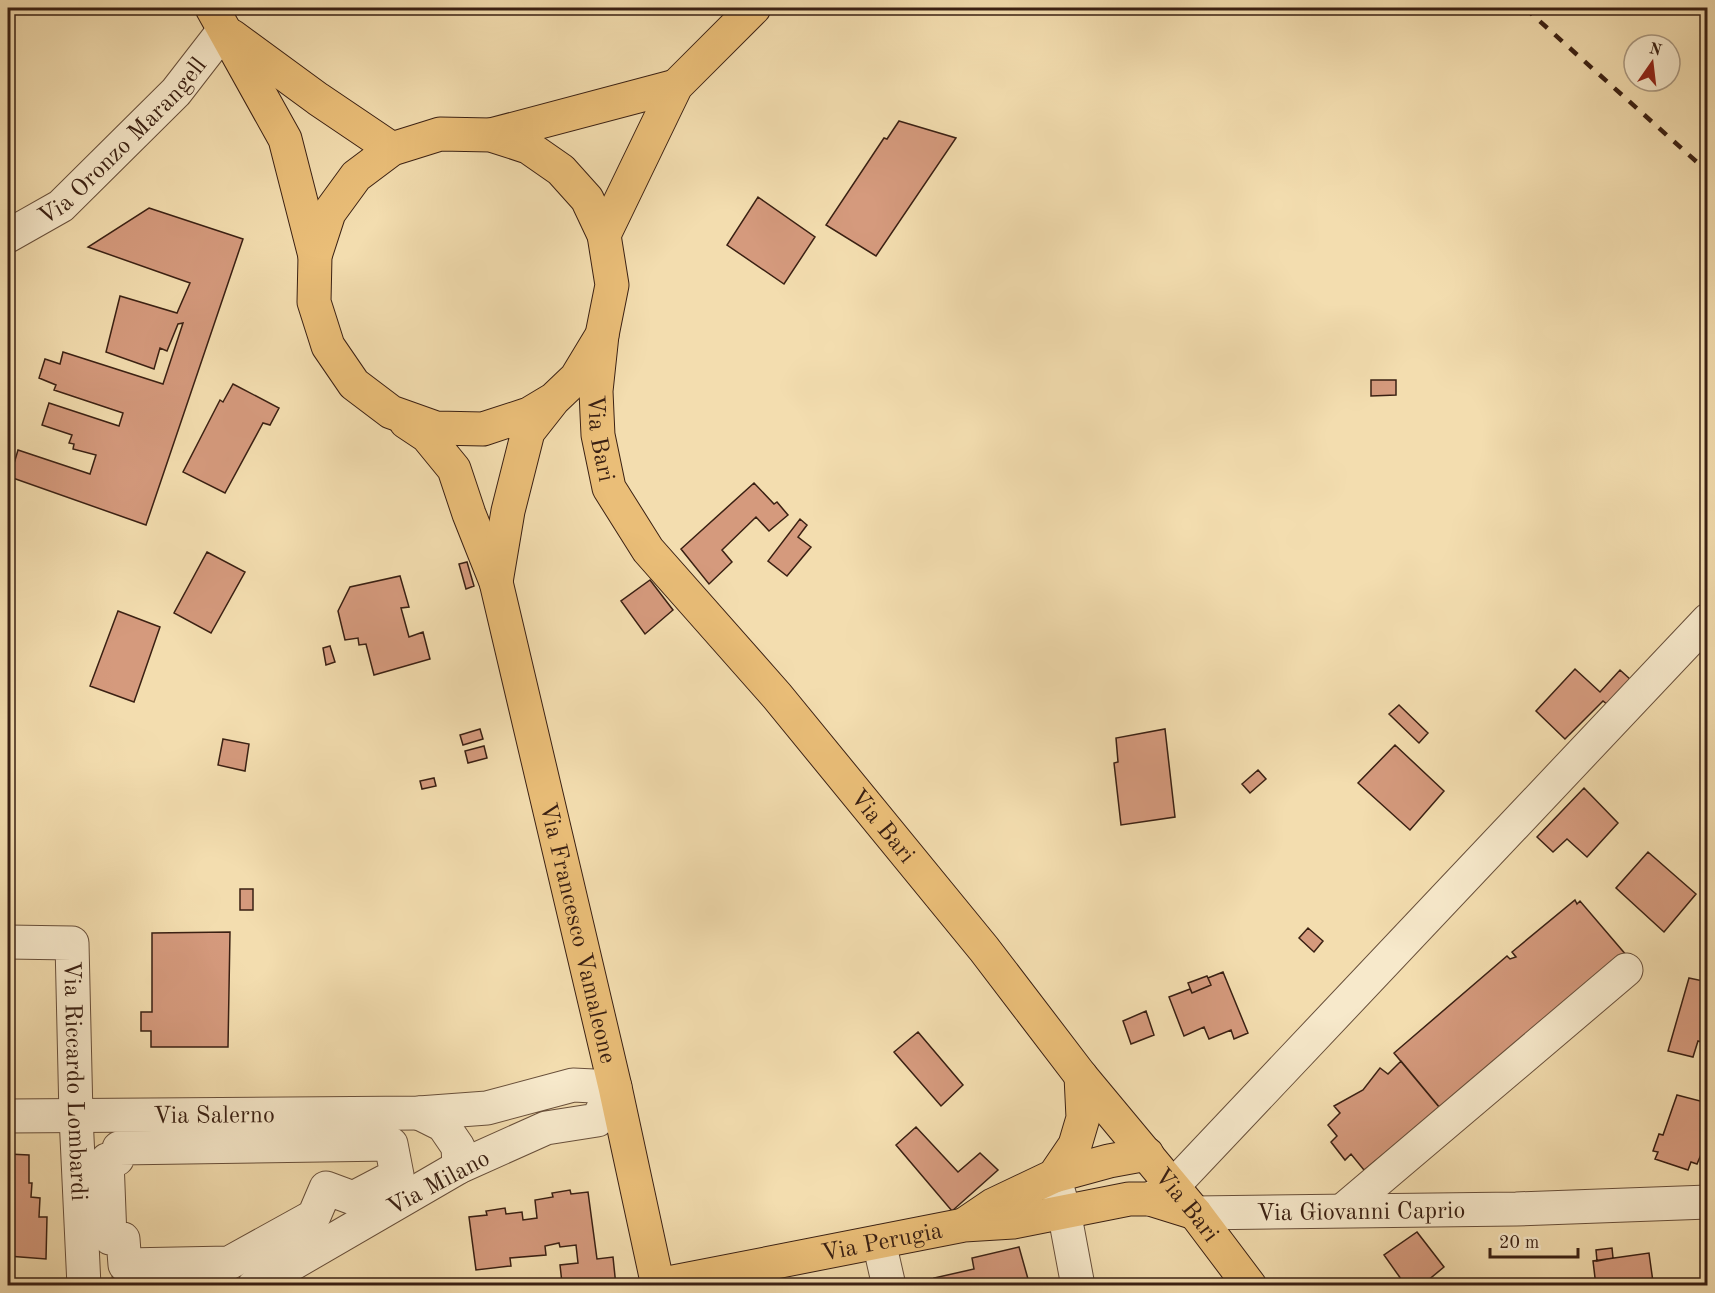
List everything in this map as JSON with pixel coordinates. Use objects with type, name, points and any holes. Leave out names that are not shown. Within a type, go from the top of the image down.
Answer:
[{"type":"main road","points":[[604,235],[676,86],[754,8]]},
{"type":"main road","points":[[218,19],[318,99],[392,149]]},
{"type":"main road","points":[[218,19],[285,140],[315,256],[314,302],[328,346],[354,384],[427,436],[454,469],[496,582]]},
{"type":"main road","points":[[315,256],[329,213],[356,176],[392,149],[440,134],[491,135],[676,86]]},
{"type":"main road","points":[[491,135],[528,147],[561,170],[587,199],[604,235],[612,285],[602,335],[576,378],[554,399],[528,432],[508,511],[496,582]]},
{"type":"main road","name":"Via Bari","points":[[602,335],[596,391],[597,414],[598,435],[609,488],[648,550],[777,696],[984,949],[1081,1076],[1147,1154],[1162,1192]]},
{"type":"main road","points":[[391,412],[436,428],[483,429],[529,414],[554,399]]},
{"type":"main road","name":"Via Francesco Vamaleone","points":[[496,582],[615,1086],[658,1285]]},
{"type":"main road","points":[[1054,1176],[1075,1145],[1083,1118],[1081,1076]]},
{"type":"main road","points":[[964,1225],[993,1205],[1054,1176],[1109,1161],[1147,1154]]},
{"type":"main road","points":[[1104,1203],[1132,1174],[1147,1154]]},
{"type":"main road","points":[[1162,1192],[1195,1213]]},
{"type":"main road","name":"Via Perugia","points":[[658,1285],[964,1225],[1013,1222],[1162,1192]]},
{"type":"main road","name":"Via Bari","points":[[1195,1213],[1250,1286]]},
{"type":"street","name":"Via Oronzo Marangell","points":[[8,236],[61,206],[176,92],[218,19]]},
{"type":"street","points":[[1162,1192],[1707,620]]},
{"type":"street","name":"Via Riccardo Lombardi","points":[[8,942],[72,943],[76,1116],[84,1286]]},
{"type":"street","points":[[1343,1210],[1626,969]]},
{"type":"street","name":"Via Salerno","points":[[8,1116],[419,1113],[487,1108],[573,1085],[615,1086]]},
{"type":"street","name":"Via Milano","points":[[254,1286],[459,1167],[546,1128],[597,1120],[615,1086]]},
{"type":"street","points":[[419,1113],[443,1125],[458,1147],[459,1167]]},
{"type":"street","points":[[391,1144],[397,1175],[353,1198],[326,1188],[314,1216],[229,1263],[125,1266],[123,1239],[110,1238],[107,1160],[117,1159],[119,1148],[391,1144]]},
{"type":"street","points":[[1054,1176],[1064,1211],[1076,1277]]},
{"type":"street","name":"Via Giovanni Caprio","points":[[1195,1213],[1516,1209],[1707,1202]]},
{"type":"street","points":[[1076,1277],[1086,1232],[1104,1203]]},
{"type":"street","points":[[879,1242],[889,1286]]},
{"type":"shaded area","points":[[279,1248],[206,1285],[113,1285],[110,1255],[125,1265]]},
{"type":"building","points":[[899,121],[956,138],[876,256],[826,225],[884,138],[887,139]]},
{"type":"building","points":[[758,197],[815,237],[784,284],[727,245]]},
{"type":"building","points":[[149,208],[243,239],[146,525],[10,477],[18,450],[90,474],[96,455],[73,449],[74,444],[69,443],[72,435],[42,425],[49,403],[119,426],[123,413],[54,390],[56,385],[39,378],[45,359],[60,364],[63,352],[163,384],[183,323],[178,324],[167,351],[160,348],[154,369],[106,352],[120,296],[177,313],[190,283],[88,247]]},
{"type":"building","points":[[1371,380],[1396,380],[1396,395],[1371,396]]},
{"type":"building","points":[[233,384],[279,408],[270,425],[263,423],[225,493],[183,472],[220,400],[223,402]]},
{"type":"building","points":[[754,483],[774,504],[777,502],[788,515],[769,531],[756,517],[722,550],[732,562],[709,584],[681,549]]},
{"type":"building","points":[[800,519],[807,525],[798,537],[811,547],[787,576],[768,561]]},
{"type":"building","points":[[207,552],[245,572],[211,633],[174,613]]},
{"type":"building","points":[[467,562],[474,586],[466,589],[459,564]]},
{"type":"building","points":[[400,576],[409,607],[401,608],[409,637],[423,632],[430,659],[374,675],[366,644],[359,645],[358,638],[345,640],[338,611],[350,587]]},
{"type":"building","points":[[650,580],[673,610],[645,634],[621,601]]},
{"type":"building","points":[[118,611],[160,627],[134,702],[90,686]]},
{"type":"building","points":[[330,646],[335,662],[326,665],[323,648]]},
{"type":"building","points":[[1575,669],[1600,692],[1620,670],[1631,680],[1608,705],[1603,701],[1565,739],[1536,711]]},
{"type":"building","points":[[1399,705],[1428,733],[1419,743],[1389,714]]},
{"type":"building","points":[[480,729],[483,739],[463,745],[460,735]]},
{"type":"building","points":[[1165,729],[1175,817],[1121,825],[1114,763],[1118,762],[1116,738]]},
{"type":"building","points":[[223,739],[249,744],[245,771],[218,765]]},
{"type":"building","points":[[1395,745],[1444,791],[1410,830],[1358,783]]},
{"type":"building","points":[[484,746],[487,758],[468,763],[465,751]]},
{"type":"building","points":[[1258,770],[1266,779],[1250,793],[1242,784]]},
{"type":"building","points":[[434,778],[436,786],[422,789],[420,781]]},
{"type":"building","points":[[1584,788],[1618,823],[1587,857],[1567,839],[1553,852],[1537,837]]},
{"type":"building","points":[[1648,852],[1696,894],[1664,932],[1616,888]]},
{"type":"building","points":[[240,889],[253,889],[253,910],[240,910]]},
{"type":"building","points":[[1575,900],[1577,904],[1580,901],[1627,956],[1444,1113],[1394,1053],[1507,956],[1510,959],[1516,957],[1512,952]]},
{"type":"building","points":[[1308,928],[1323,941],[1314,952],[1299,938]]},
{"type":"building","points":[[230,932],[228,1047],[151,1047],[151,1031],[141,1031],[141,1012],[152,1012],[152,933]]},
{"type":"building","points":[[1223,972],[1248,1033],[1234,1039],[1231,1030],[1209,1039],[1204,1027],[1184,1036],[1169,997],[1190,989],[1192,993],[1211,985],[1208,978]]},
{"type":"building","points":[[1207,976],[1211,985],[1192,993],[1188,983]]},
{"type":"building","points":[[1689,978],[1708,982],[1708,1044],[1698,1041],[1693,1057],[1668,1051]]},
{"type":"building","points":[[1146,1011],[1154,1035],[1131,1044],[1123,1021]]},
{"type":"building","points":[[918,1032],[963,1085],[941,1106],[894,1052]]},
{"type":"building","points":[[1401,1061],[1440,1108],[1364,1170],[1351,1154],[1345,1160],[1331,1142],[1337,1136],[1328,1125],[1340,1113],[1334,1106],[1363,1090],[1380,1068],[1388,1074]]},
{"type":"building","points":[[1677,1095],[1708,1103],[1708,1138],[1697,1164],[1691,1162],[1688,1170],[1655,1159],[1658,1152],[1653,1151],[1659,1134],[1663,1135]]},
{"type":"building","points":[[916,1127],[958,1172],[980,1153],[998,1170],[952,1211],[896,1145]]},
{"type":"building","points":[[8,1154],[29,1155],[31,1197],[40,1198],[39,1217],[47,1217],[46,1259],[8,1256]]},
{"type":"building","points":[[570,1190],[571,1194],[588,1192],[597,1259],[613,1257],[616,1286],[559,1286],[559,1283],[562,1283],[560,1265],[578,1263],[576,1245],[560,1247],[559,1243],[545,1246],[546,1255],[510,1258],[511,1266],[476,1270],[469,1217],[487,1215],[486,1211],[505,1208],[506,1214],[522,1212],[523,1220],[537,1218],[535,1200],[553,1197],[552,1193]]},
{"type":"building","points":[[1417,1232],[1444,1267],[1421,1286],[1406,1286],[1384,1255]]},
{"type":"building","points":[[1019,1247],[1030,1286],[936,1286],[934,1278],[974,1269],[972,1258]]},
{"type":"building","points":[[1612,1248],[1613,1258],[1597,1261],[1596,1250]]},
{"type":"building","points":[[1649,1253],[1653,1282],[1630,1286],[1596,1286],[1593,1261]]},
{"type":"railway","points":[[1525,8],[1708,172]]}]
